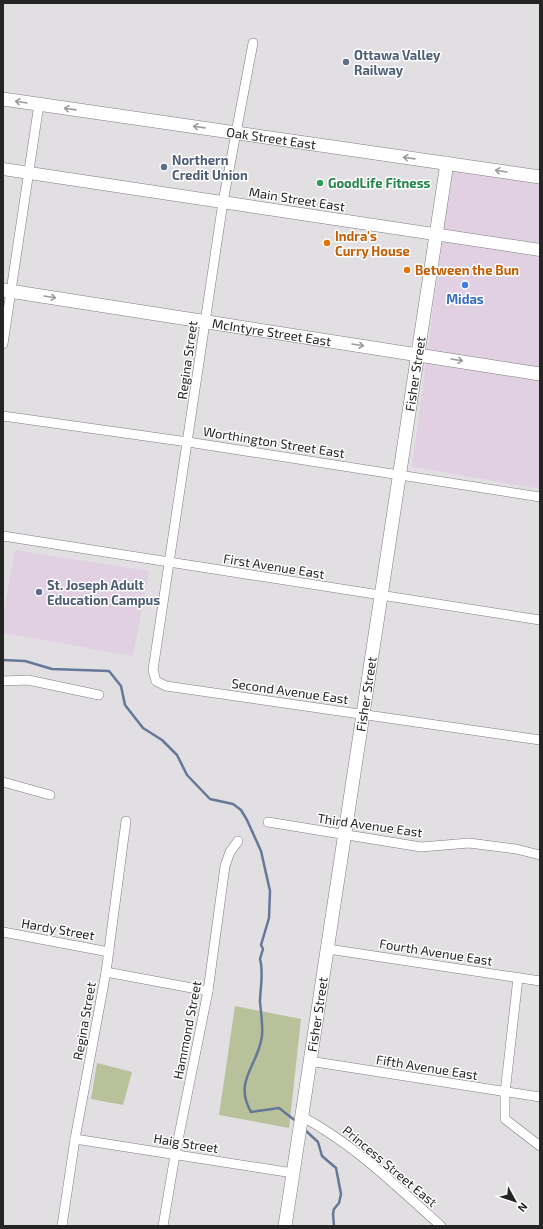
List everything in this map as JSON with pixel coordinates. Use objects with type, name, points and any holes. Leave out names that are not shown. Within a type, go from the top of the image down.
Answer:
[{"type":"main road","name":"Oak Street East","points":[[3,99],[540,177]]},
{"type":"main road","name":"Fisher Street","points":[[285,1226],[447,163]]},
{"type":"main road","name":"McIntyre Street East","points":[[7,291],[540,374]]},
{"type":"street","name":"Regina Street","points":[[156,682],[153,670],[223,202],[253,43]]},
{"type":"street","points":[[3,344],[7,291],[29,172],[39,104]]},
{"type":"street","name":"Main Street East","points":[[3,169],[540,250]]},
{"type":"street","name":"Worthington Street East","points":[[3,416],[188,442],[540,497]]},
{"type":"street","name":"First Avenue East","points":[[3,536],[540,620]]},
{"type":"street","points":[[3,681],[28,680],[99,695]]},
{"type":"street","name":"Second Avenue East","points":[[156,682],[166,686],[540,740]]},
{"type":"street","points":[[3,782],[50,795]]},
{"type":"street","name":"Regina Street","points":[[62,1226],[75,1139],[106,972],[126,821]]},
{"type":"street","name":"Third Avenue East","points":[[268,822],[421,847],[469,843],[516,849],[540,854]]},
{"type":"street","name":"Hammond Street","points":[[163,1226],[175,1155],[208,991],[225,866],[230,852],[238,841]]},
{"type":"street","name":"Hardy Street","points":[[3,935],[109,952]]},
{"type":"street","name":"Fourth Avenue East","points":[[328,949],[540,981]]},
{"type":"street","points":[[106,972],[208,991]]},
{"type":"street","points":[[518,978],[505,1093],[505,1119],[540,1146]]},
{"type":"street","name":"Fifth Avenue East","points":[[310,1061],[540,1098]]},
{"type":"street","name":"Princess Street East","points":[[301,1119],[319,1125],[360,1155],[441,1226]]},
{"type":"street","name":"Haig Street","points":[[75,1139],[292,1173]]},
{"type":"shaded area","points":[[452,169],[540,182],[540,489],[412,467]]},
{"type":"shaded area","points":[[15,550],[149,571],[133,656],[3,633],[3,617]]},
{"type":"green space","points":[[235,1006],[301,1019],[289,1128],[219,1115]]},
{"type":"green space","points":[[97,1063],[132,1072],[123,1105],[91,1099]]},
{"type":"waterway","points":[[3,660],[25,661],[52,669],[109,671],[121,686],[125,705],[143,728],[162,740],[177,755],[187,775],[210,799],[233,804],[241,810],[261,851],[270,891],[269,918],[261,945],[263,949],[260,959],[262,970],[260,1002],[262,1036],[260,1047],[246,1082],[246,1101],[251,1112],[279,1108],[297,1122]]},
{"type":"waterway","points":[[305,1130],[318,1142],[322,1156],[336,1168],[341,1194],[339,1203],[334,1209],[334,1226]]},
{"type":"place","name":"Ottawa Valley Railway","points":[[346,62]]},
{"type":"place","name":"Northern Credit Union","points":[[164,167]]},
{"type":"place","name":"GoodLife Fitness","points":[[320,183]]},
{"type":"place","name":"Indra's Curry House","points":[[327,243]]},
{"type":"place","name":"Between the Bun","points":[[407,270]]},
{"type":"place","name":"Midas","points":[[465,285]]},
{"type":"place","name":"St. Joseph Adult Education Campus","points":[[39,592]]}]
